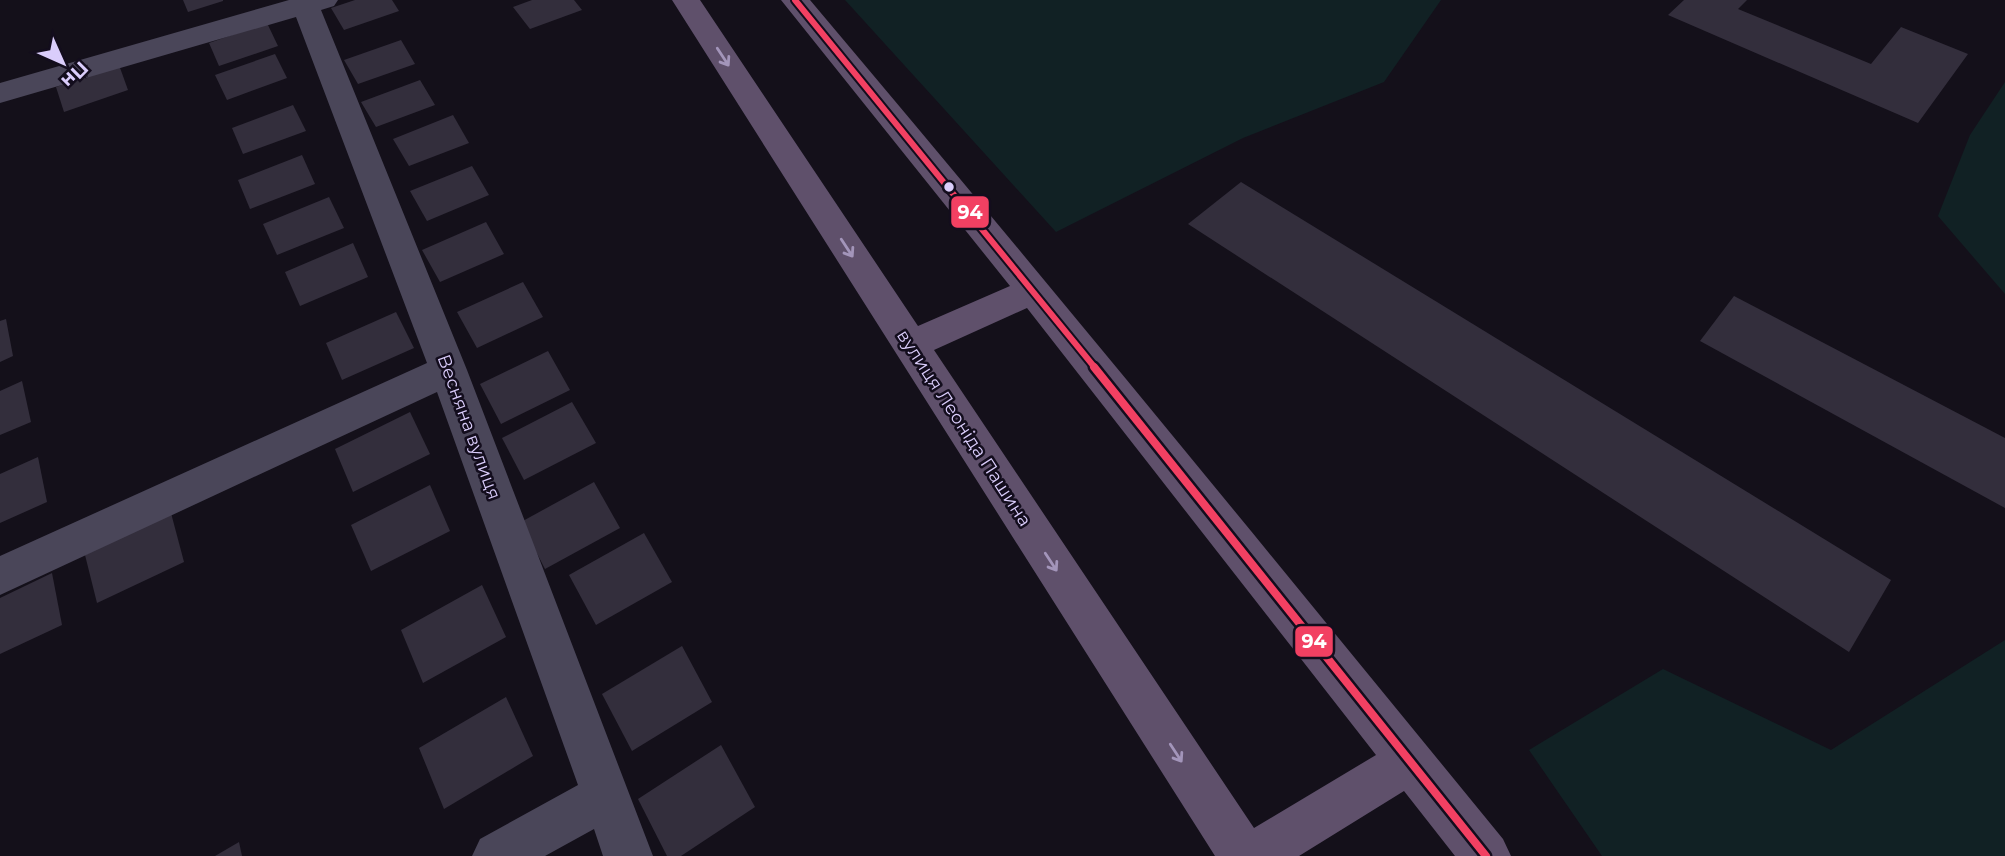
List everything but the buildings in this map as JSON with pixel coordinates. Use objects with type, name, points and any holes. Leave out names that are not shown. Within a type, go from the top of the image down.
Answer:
[{"type":"main road","name":"вулиця Леоніда Пашина","points":[[686,0],[1243,856]]},
{"type":"main road","points":[[795,0],[1034,290],[1486,856]]},
{"type":"main road","points":[[910,345],[1034,290]]},
{"type":"main road","points":[[1254,856],[1411,760]]},
{"type":"street","points":[[0,93],[311,2]]},
{"type":"street","name":"Весняна вулиця","points":[[311,2],[628,856]]},
{"type":"street","points":[[0,576],[448,370]]},
{"type":"street","points":[[497,856],[605,796]]},
{"type":"shaded area","points":[[845,0],[1441,0],[1384,82],[1243,138],[1056,232]]},
{"type":"shaded area","points":[[2005,82],[2005,294],[1938,216],[1970,135]]},
{"type":"shaded area","points":[[2005,640],[2005,856],[1602,856],[1529,750],[1663,669],[1831,750]]},
{"type":"transit line","name":"94","points":[[795,0],[980,224],[1486,856]]}]
